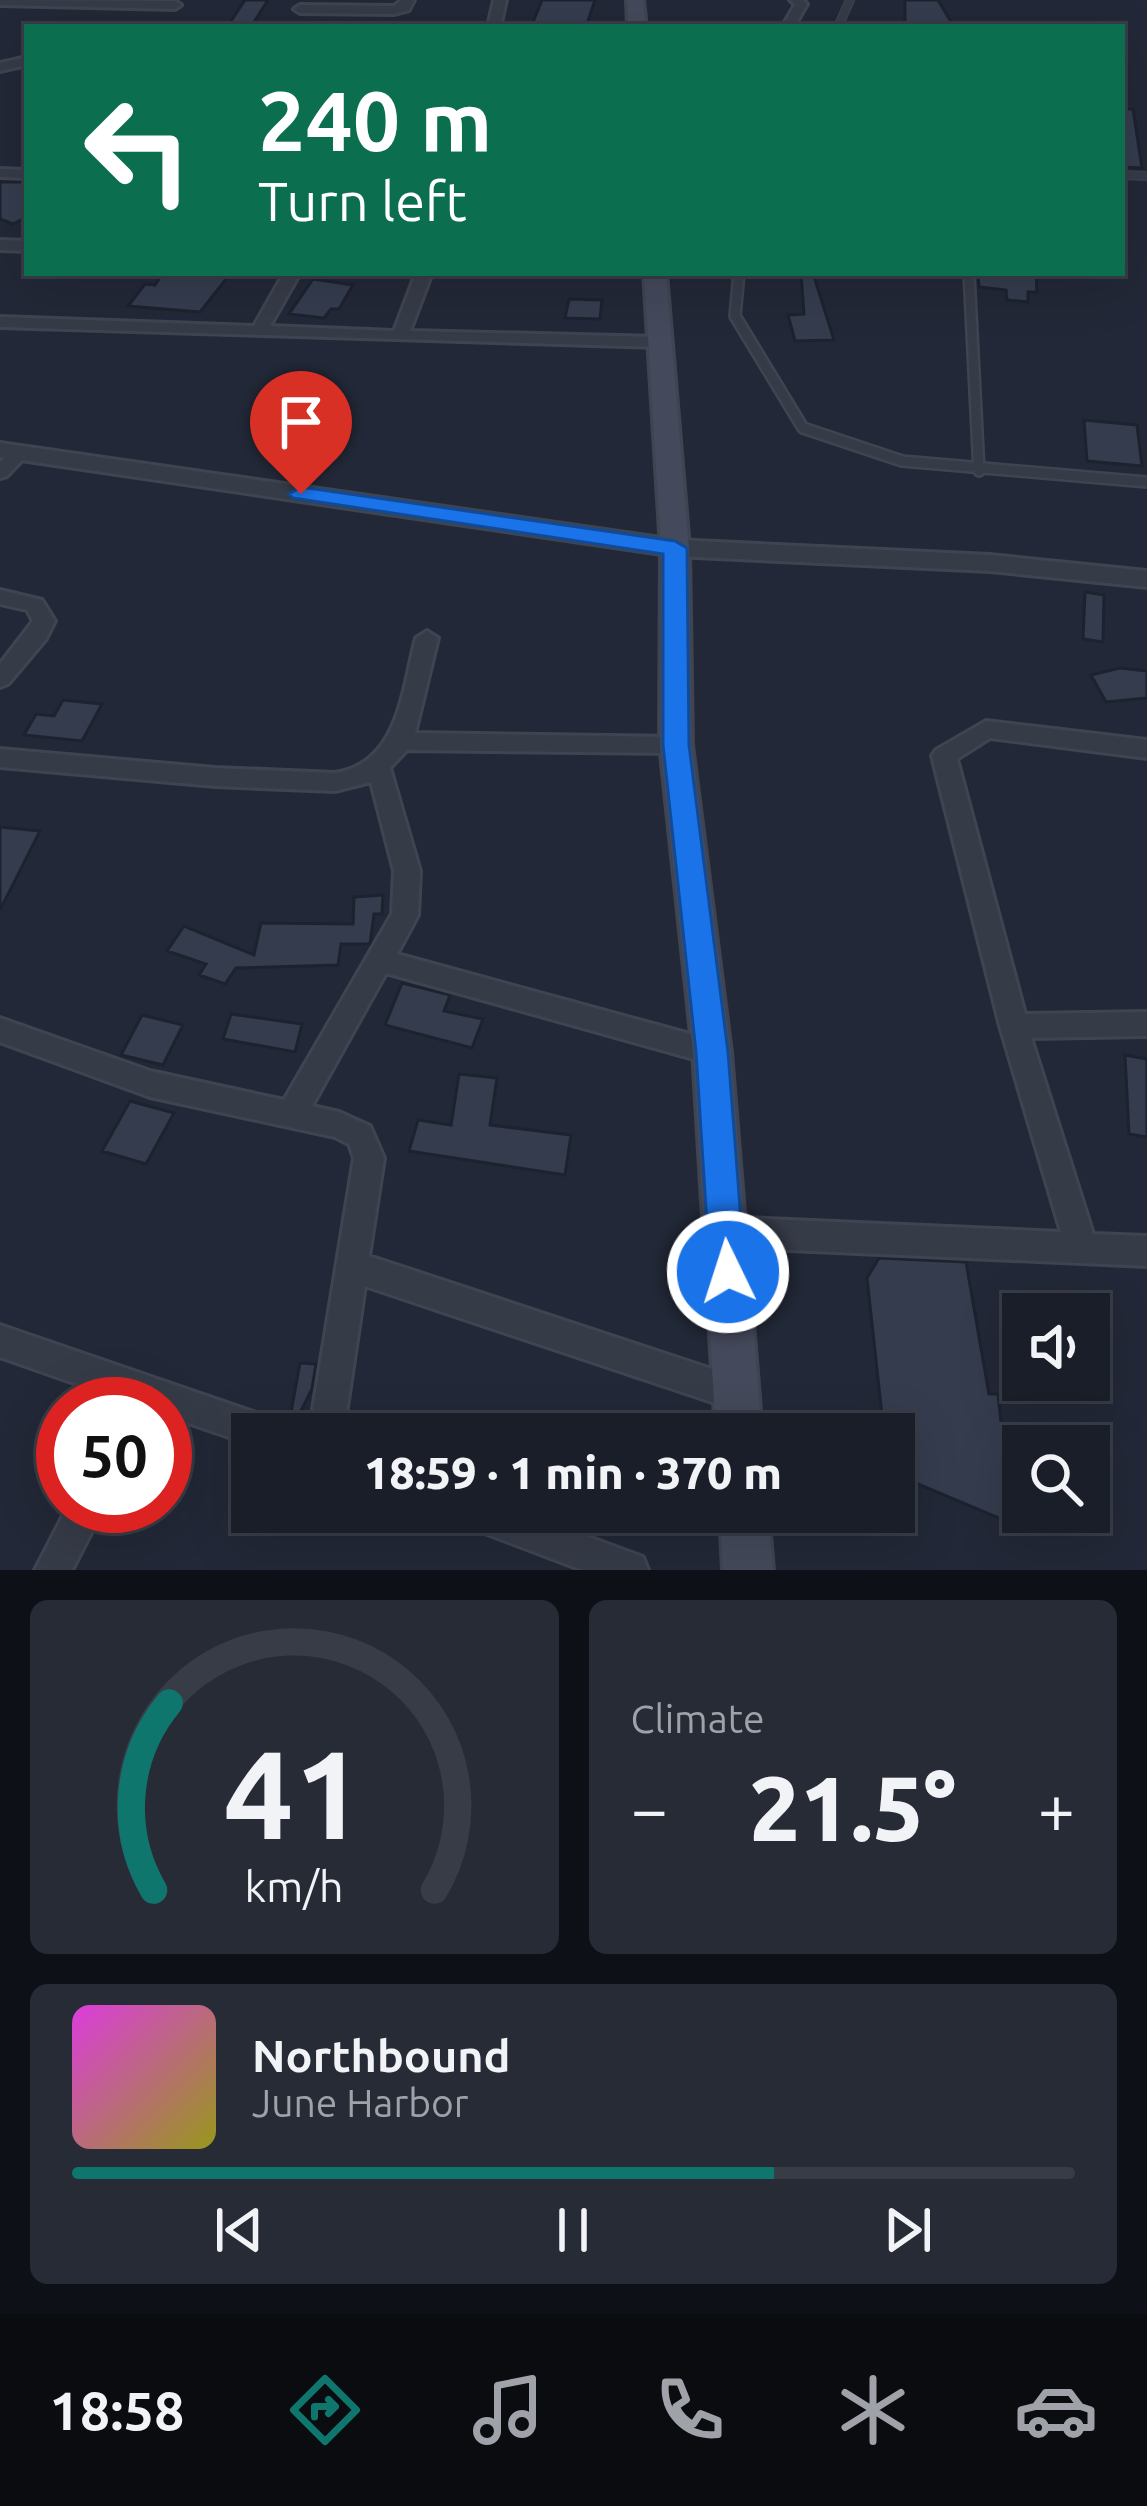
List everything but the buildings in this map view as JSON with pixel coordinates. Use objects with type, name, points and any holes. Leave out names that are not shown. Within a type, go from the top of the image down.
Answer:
[{"type":"main road","points":[[655,276],[675,548],[676,745],[712,1052],[737,1413]]},
{"type":"main road","points":[[745,1533],[748,1570]]},
{"type":"street","points":[[302,4],[394,10],[405,7],[408,0]]},
{"type":"street","points":[[0,2],[174,7]]},
{"type":"street","points":[[259,331],[290,276]]},
{"type":"street","points":[[400,336],[423,276]]},
{"type":"street","points":[[0,322],[660,342]]},
{"type":"street","points":[[0,472],[10,452],[675,548],[991,563],[1147,579]]},
{"type":"street","points":[[0,597],[34,604],[44,621],[0,679]]},
{"type":"street","points":[[0,758],[335,782],[359,778],[401,741],[427,638]]},
{"type":"street","points":[[1082,1249],[1014,1026],[944,756],[986,729],[1147,749]]},
{"type":"street","points":[[401,741],[676,745]]},
{"type":"street","points":[[292,1114],[400,931],[408,885],[378,766]]},
{"type":"street","points":[[382,962],[712,1052]]},
{"type":"street","points":[[1014,1026],[1147,1024]]},
{"type":"street","points":[[0,1030],[150,1084],[351,1129],[365,1142],[369,1158],[329,1413]]},
{"type":"street","points":[[724,1232],[1147,1251]]},
{"type":"street","points":[[352,1266],[736,1394]]},
{"type":"street","points":[[0,1341],[92,1377]]},
{"type":"street","points":[[192,1412],[231,1423]]},
{"type":"street","points":[[53,1570],[73,1533]]},
{"type":"street","points":[[529,1533],[630,1570]]},
{"type":"lane","points":[[739,276],[735,316],[803,428],[902,461],[1147,482]]},
{"type":"lane","points":[[969,276],[979,471]]},
{"type":"route","points":[[301,494],[675,548],[676,745],[712,1052],[728,1272]]}]
